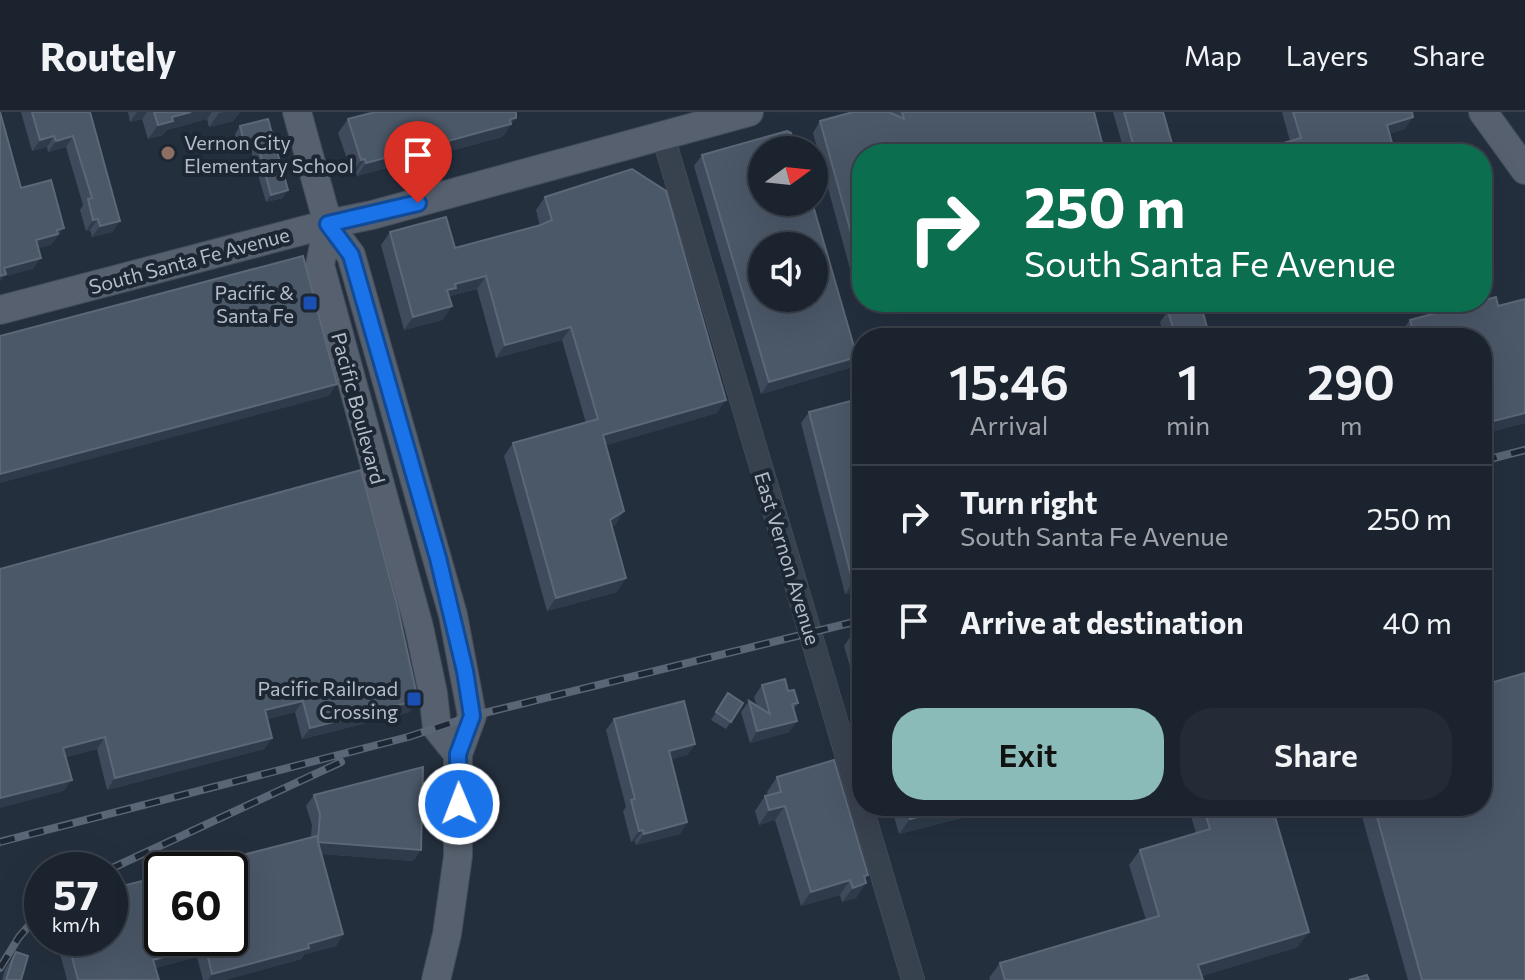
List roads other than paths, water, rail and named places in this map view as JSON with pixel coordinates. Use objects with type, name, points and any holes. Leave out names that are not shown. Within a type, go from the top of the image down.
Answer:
[{"type":"main road","points":[[297,112],[328,224]]},
{"type":"main road","name":"South Santa Fe Avenue","points":[[0,310],[372,215],[749,112]]},
{"type":"main road","points":[[1483,112],[1525,170]]},
{"type":"main road","name":"Pacific Boulevard","points":[[328,224],[351,255],[453,615],[472,716],[458,754],[458,856],[447,934],[436,980]]},
{"type":"street","name":"East Vernon Avenue","points":[[663,136],[852,774]]},
{"type":"street","name":"East Vernon Avenue","points":[[864,816],[913,980]]},
{"type":"railway","points":[[1492,458],[1525,450]]},
{"type":"railway","points":[[0,842],[408,737],[472,716],[852,622]]},
{"type":"railway","points":[[128,861],[341,762]]},
{"type":"railway","points":[[0,968],[24,931]]},
{"type":"place","name":"Vernon City Elementary School","points":[[168,153]]},
{"type":"place","name":"Pacific & Santa Fe","points":[[310,303]]},
{"type":"place","name":"Pacific Railroad Crossing","points":[[414,699]]}]
